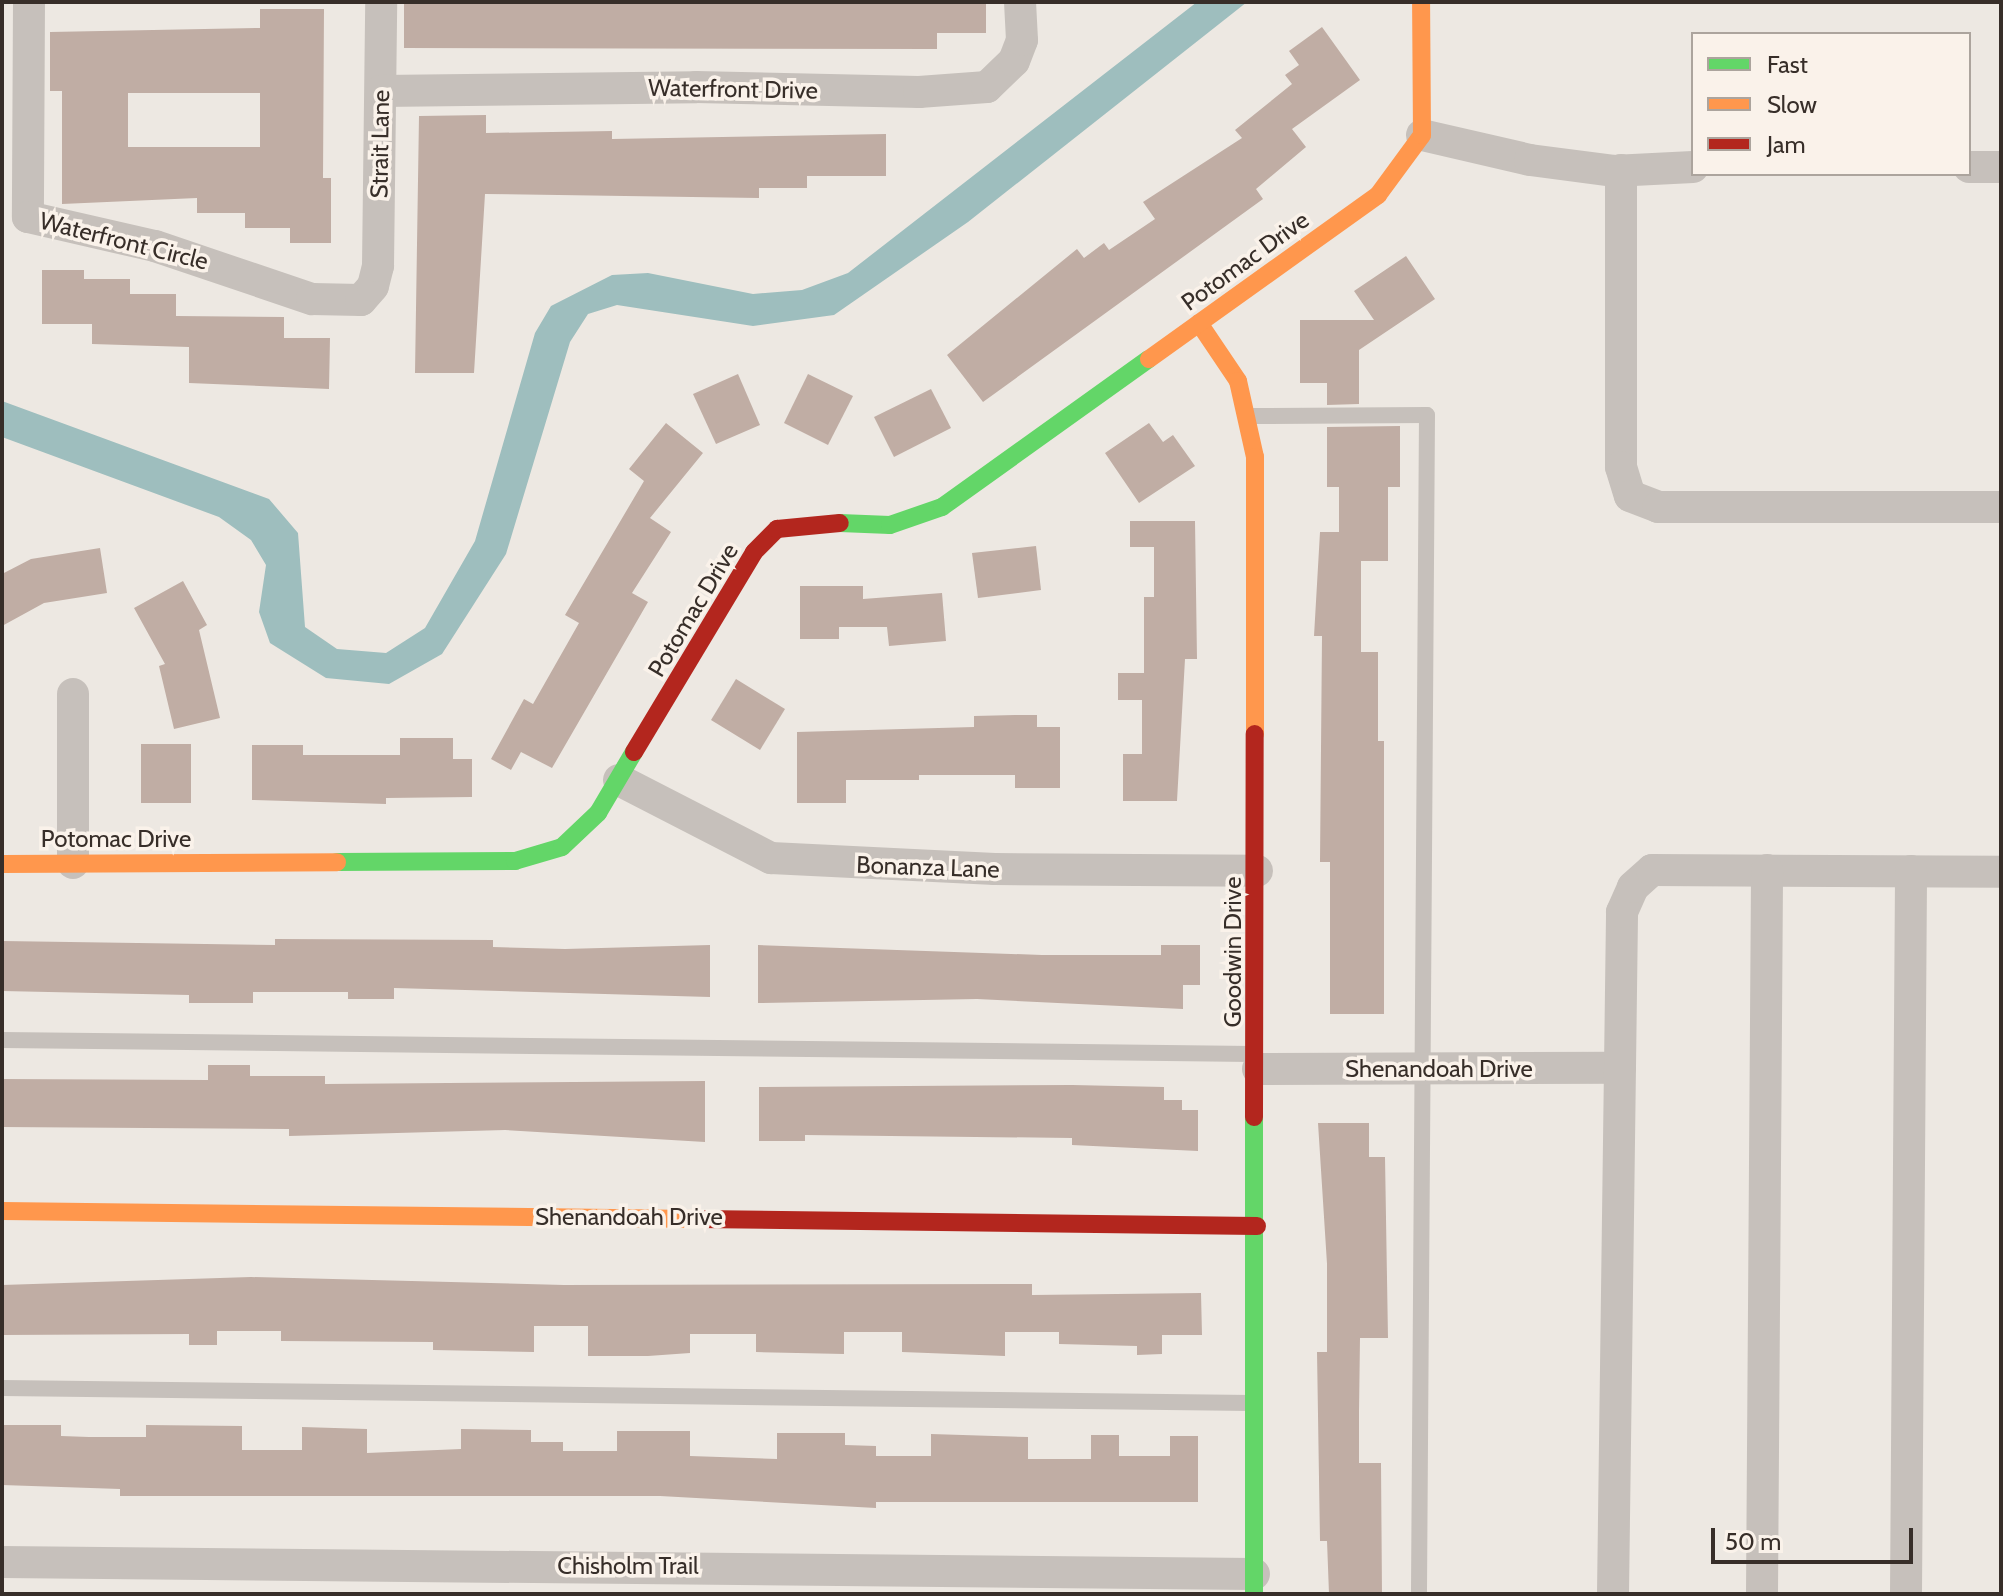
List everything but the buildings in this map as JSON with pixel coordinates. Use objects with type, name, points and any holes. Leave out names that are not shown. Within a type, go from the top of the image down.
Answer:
[{"type":"street","name":"Waterfront Circle","points":[[29,2],[28,217],[155,246],[312,299],[361,300],[373,286]]},
{"type":"street","name":"Strait Lane","points":[[373,286],[381,91],[381,2]]},
{"type":"street","name":"Waterfront Drive","points":[[381,91],[696,87],[919,92],[987,87],[1014,61],[1022,40],[1020,2]]},
{"type":"street","points":[[1421,2],[1422,135],[1530,160],[1621,170],[1691,167]]},
{"type":"street","name":"Potomac Drive","points":[[2,864],[515,861],[562,847],[598,813],[754,552],[777,529],[813,522],[890,525],[942,507],[1378,195],[1422,135]]},
{"type":"street","points":[[1971,167],[2001,167]]},
{"type":"street","points":[[1621,170],[1621,467],[1630,496],[1658,507],[2001,507]]},
{"type":"street","name":"Goodwin Drive","points":[[1199,323],[1238,381],[1251,416],[1258,1062],[1254,1584]]},
{"type":"street","points":[[73,694],[73,863]]},
{"type":"street","name":"Bonanza Lane","points":[[619,780],[771,858],[980,869],[1257,871]]},
{"type":"street","points":[[1613,1594],[1622,912],[1633,887],[1652,870],[2001,872]]},
{"type":"street","points":[[1762,1594],[1767,870]]},
{"type":"street","points":[[1906,1594],[1911,871]]},
{"type":"street","name":"Shenandoah Drive","points":[[1258,1062],[1419,1069],[1620,1068]]},
{"type":"street","name":"Shenandoah Drive","points":[[2,1211],[1257,1226]]},
{"type":"street","name":"Chisholm Trail","points":[[2,1562],[1254,1584]]},
{"type":"lane","points":[[1251,416],[1427,415],[1419,1069],[1419,1594]]},
{"type":"lane","points":[[2,1040],[1258,1062]]},
{"type":"lane","points":[[2,1388],[1255,1403]]},
{"type":"water","points":[[1197,2],[1247,2],[968,222],[834,315],[753,326],[617,305],[588,314],[570,342],[506,554],[442,654],[389,684],[326,678],[270,643],[259,612],[266,565],[251,540],[219,517],[2,437],[2,401],[269,499],[298,533],[305,627],[337,649],[386,653],[425,628],[475,541],[535,333],[551,306],[612,275],[648,273],[753,294],[802,290],[848,273]]},
{"type":"traffic: fast","points":[[840,523],[890,525],[942,507],[1149,359]]},
{"type":"traffic: fast","points":[[337,862],[515,861],[562,847],[598,813],[634,752]]},
{"type":"traffic: fast","points":[[1254,1117],[1254,1594]]},
{"type":"traffic: slow","points":[[1149,359],[1378,195],[1422,135],[1421,2]]},
{"type":"traffic: slow","points":[[1199,323],[1238,381],[1255,457],[1255,734]]},
{"type":"traffic: slow","points":[[2,864],[337,862]]},
{"type":"traffic: slow","points":[[2,1211],[697,1219]]},
{"type":"traffic: jam","points":[[634,752],[754,552],[777,529],[840,523]]},
{"type":"traffic: jam","points":[[1254,1117],[1255,734]]},
{"type":"traffic: jam","points":[[697,1219],[1257,1226]]}]
